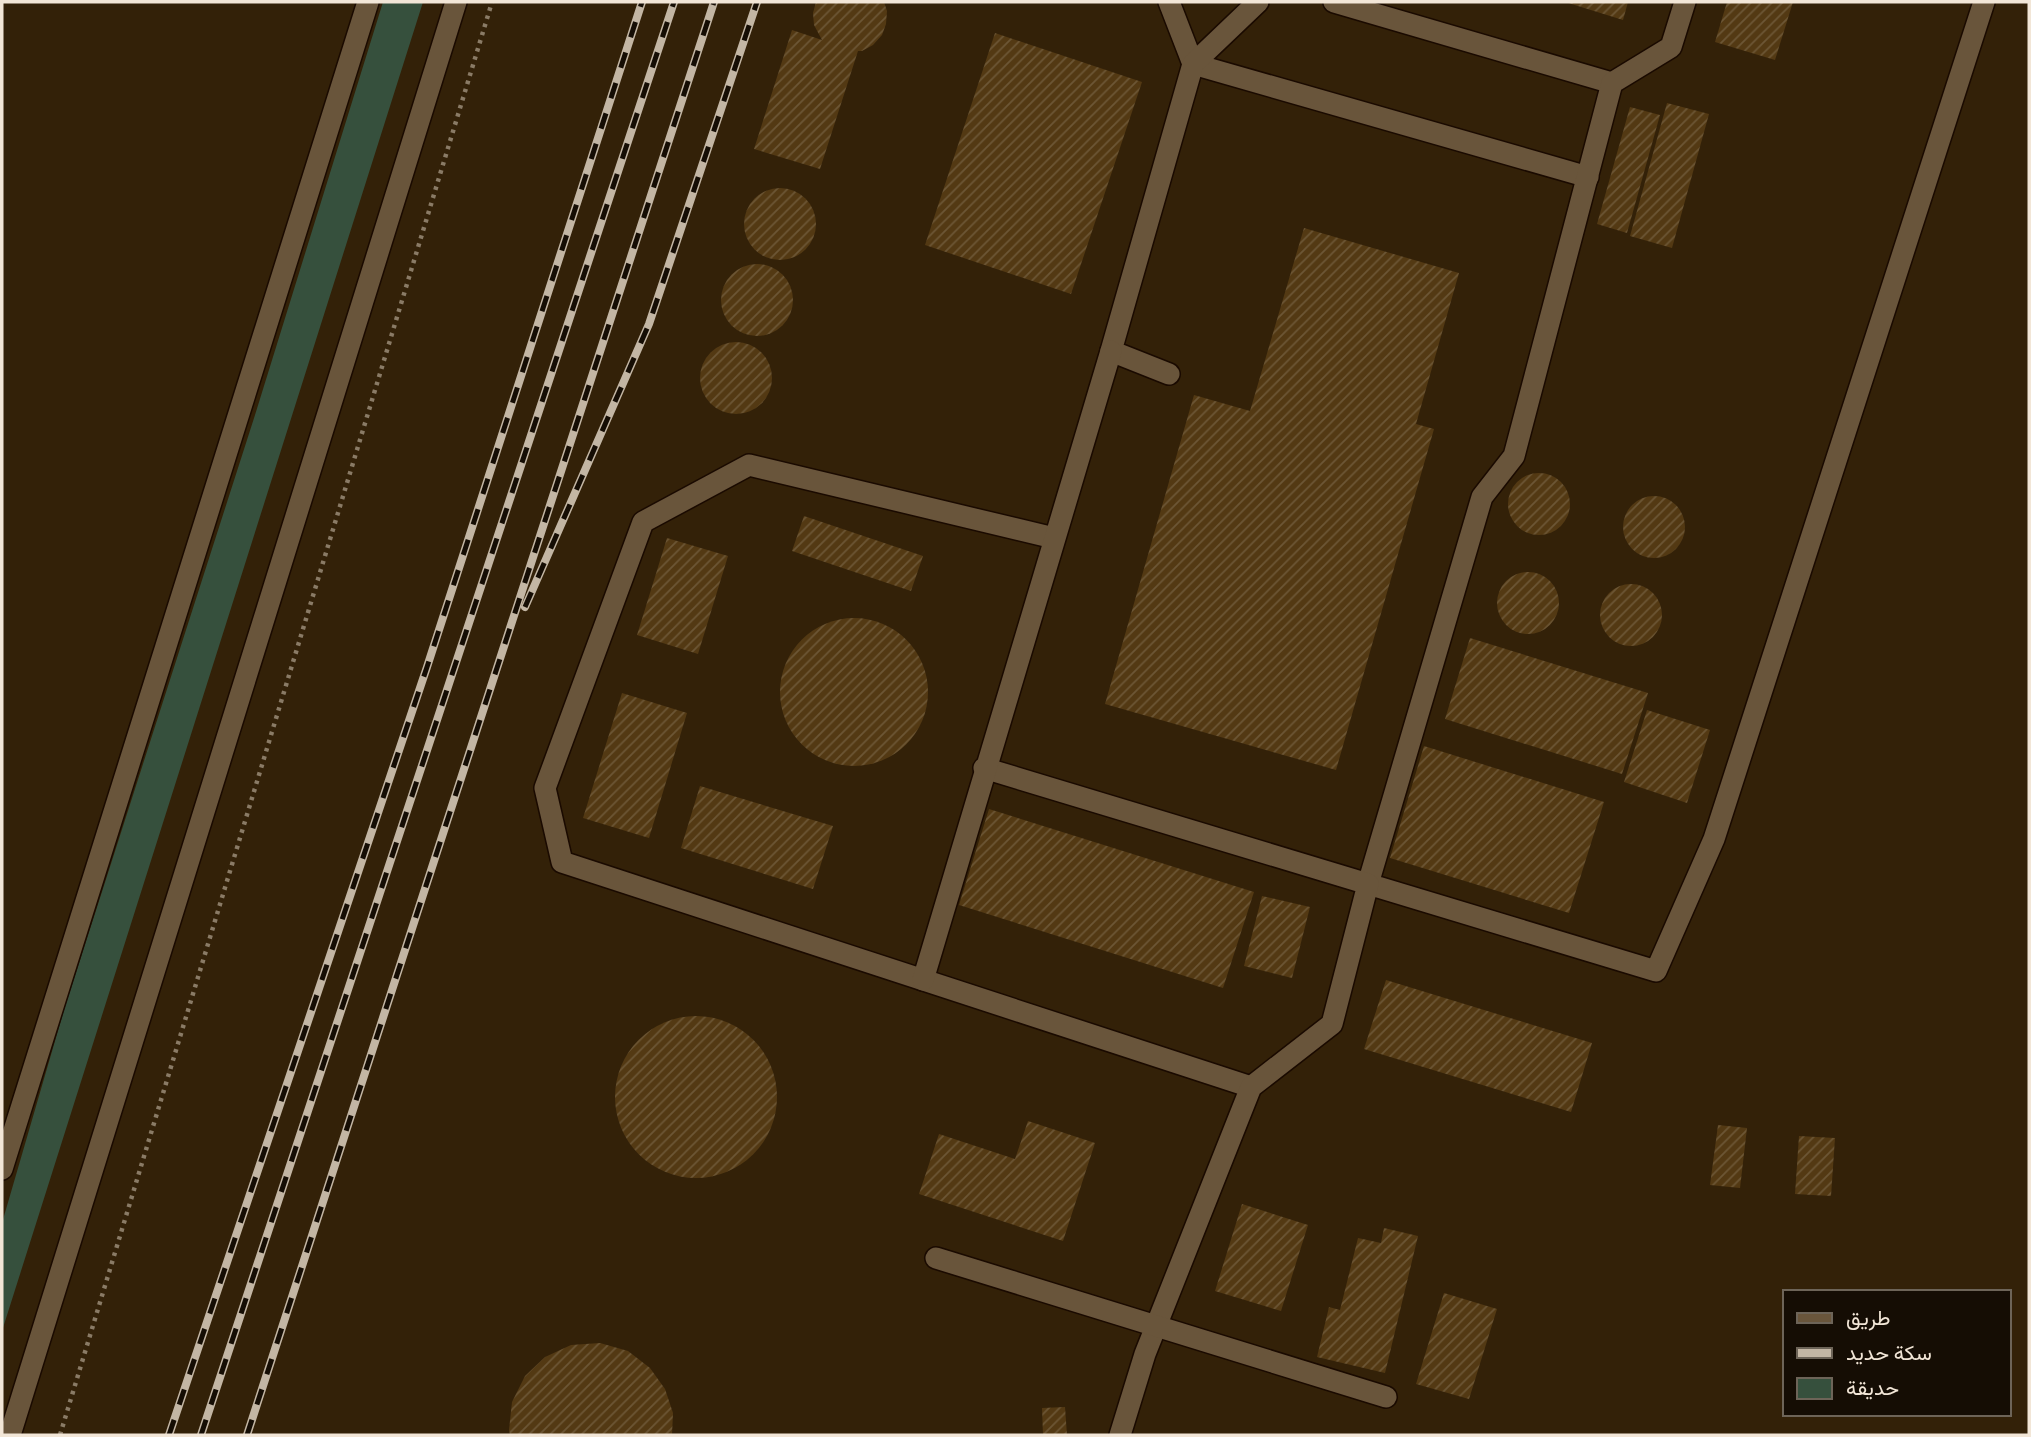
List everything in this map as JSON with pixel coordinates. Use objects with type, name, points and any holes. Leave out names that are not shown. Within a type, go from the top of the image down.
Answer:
[{"type":"street","points":[[2,1169],[368,2]]},
{"type":"street","points":[[10,1435],[456,2]]},
{"type":"street","points":[[1169,2],[1193,64]]},
{"type":"street","points":[[923,980],[984,768],[1111,351],[1193,64],[1258,2]]},
{"type":"street","points":[[1334,2],[1612,83]]},
{"type":"street","points":[[1120,1435],[1145,1354],[1251,1087],[1332,1024],[1368,884],[1482,497],[1514,456],[1612,83],[1671,47],[1685,2]]},
{"type":"street","points":[[984,768],[1656,971],[1714,839],[1984,2]]},
{"type":"street","points":[[1193,64],[1588,177]]},
{"type":"street","points":[[1111,351],[1170,374]]},
{"type":"street","points":[[1054,538],[749,465],[643,522],[545,788],[562,862],[1251,1087]]},
{"type":"street","points":[[936,1258],[1386,1396]]},
{"type":"path","points":[[60,1435],[492,2]]},
{"type":"green space","points":[[383,2],[423,2],[2,1331],[2,1223],[64,1010],[255,415]]},
{"type":"building","points":[[816,2],[884,2],[887,11],[882,35],[873,45],[858,51],[820,169],[754,149],[792,30],[822,40],[814,25]]},
{"type":"building","points":[[1565,2],[1628,2],[1623,20]]},
{"type":"building","points":[[1727,2],[1793,2],[1775,60],[1715,42]]},
{"type":"building","points":[[995,33],[1142,82],[1071,294],[925,245]]},
{"type":"building","points":[[1667,103],[1709,114],[1672,248],[1630,236]]},
{"type":"building","points":[[1630,107],[1660,115],[1627,233],[1597,224]]},
{"type":"building","points":[[787,188],[806,198],[814,210],[814,238],[806,250],[794,258],[773,260],[754,250],[746,238],[744,217],[754,198],[766,190]]},
{"type":"building","points":[[1304,228],[1459,273],[1416,424],[1434,429],[1336,770],[1105,704],[1194,395],[1250,411]]},
{"type":"building","points":[[764,264],[783,274],[791,286],[791,314],[783,326],[771,334],[750,336],[731,326],[723,314],[721,293],[731,274],[743,266]]},
{"type":"building","points":[[743,342],[762,352],[770,364],[770,392],[762,404],[750,412],[729,414],[710,404],[702,392],[700,371],[710,352],[722,344]]},
{"type":"building","points":[[1539,473],[1561,482],[1570,504],[1561,526],[1539,535],[1517,526],[1508,504],[1517,482]]},
{"type":"building","points":[[1654,496],[1676,505],[1685,527],[1676,549],[1654,558],[1632,549],[1623,527],[1632,505]]},
{"type":"building","points":[[804,516],[923,556],[911,591],[792,551]]},
{"type":"building","points":[[667,538],[728,556],[698,654],[637,635]]},
{"type":"building","points":[[1528,572],[1550,581],[1559,603],[1550,625],[1528,634],[1506,625],[1497,603],[1506,581]]},
{"type":"building","points":[[1631,584],[1653,593],[1662,615],[1653,637],[1631,646],[1609,637],[1600,615],[1609,593]]},
{"type":"building","points":[[854,618],[882,623],[907,639],[923,664],[928,692],[923,720],[907,745],[882,761],[854,766],[826,761],[801,745],[785,720],[780,692],[785,664],[801,639],[826,623]]},
{"type":"building","points":[[1470,638],[1648,693],[1622,774],[1445,719]]},
{"type":"building","points":[[622,693],[687,713],[649,838],[583,818]]},
{"type":"building","points":[[1647,710],[1710,730],[1687,803],[1624,782]]},
{"type":"building","points":[[1424,746],[1604,802],[1569,913],[1390,858]]},
{"type":"building","points":[[700,786],[833,826],[813,889],[681,848]]},
{"type":"building","points":[[989,809],[1254,892],[1223,988],[959,905]]},
{"type":"building","points":[[1262,896],[1310,907],[1292,978],[1244,966]]},
{"type":"building","points":[[1386,980],[1592,1043],[1571,1112],[1364,1049]]},
{"type":"building","points":[[696,1016],[727,1022],[754,1039],[771,1066],[777,1097],[771,1128],[754,1155],[727,1172],[696,1178],[665,1172],[638,1155],[621,1128],[615,1097],[621,1066],[638,1039],[665,1022]]},
{"type":"building","points":[[1028,1121],[1095,1143],[1063,1241],[919,1194],[939,1134],[1015,1159]]},
{"type":"building","points":[[1718,1125],[1747,1128],[1740,1188],[1710,1185]]},
{"type":"building","points":[[1799,1136],[1835,1138],[1831,1196],[1795,1194]]},
{"type":"building","points":[[1242,1204],[1308,1225],[1281,1311],[1215,1291]]},
{"type":"building","points":[[1384,1228],[1418,1236],[1385,1373],[1317,1357],[1329,1307],[1340,1310],[1358,1238],[1381,1243]]},
{"type":"building","points":[[1444,1293],[1497,1309],[1469,1399],[1416,1384]]},
{"type":"building","points":[[600,1343],[628,1351],[650,1368],[665,1389],[673,1413],[672,1435],[510,1435],[512,1402],[525,1376],[545,1357],[571,1345]]},
{"type":"building","points":[[1065,1407],[1067,1435],[1043,1435],[1042,1408]]},
{"type":"railway","points":[[169,1435],[427,667],[642,2]]},
{"type":"railway","points":[[201,1435],[674,2]]},
{"type":"railway","points":[[247,1435],[714,2]]},
{"type":"railway","points":[[525,607],[649,324],[757,2]]}]
